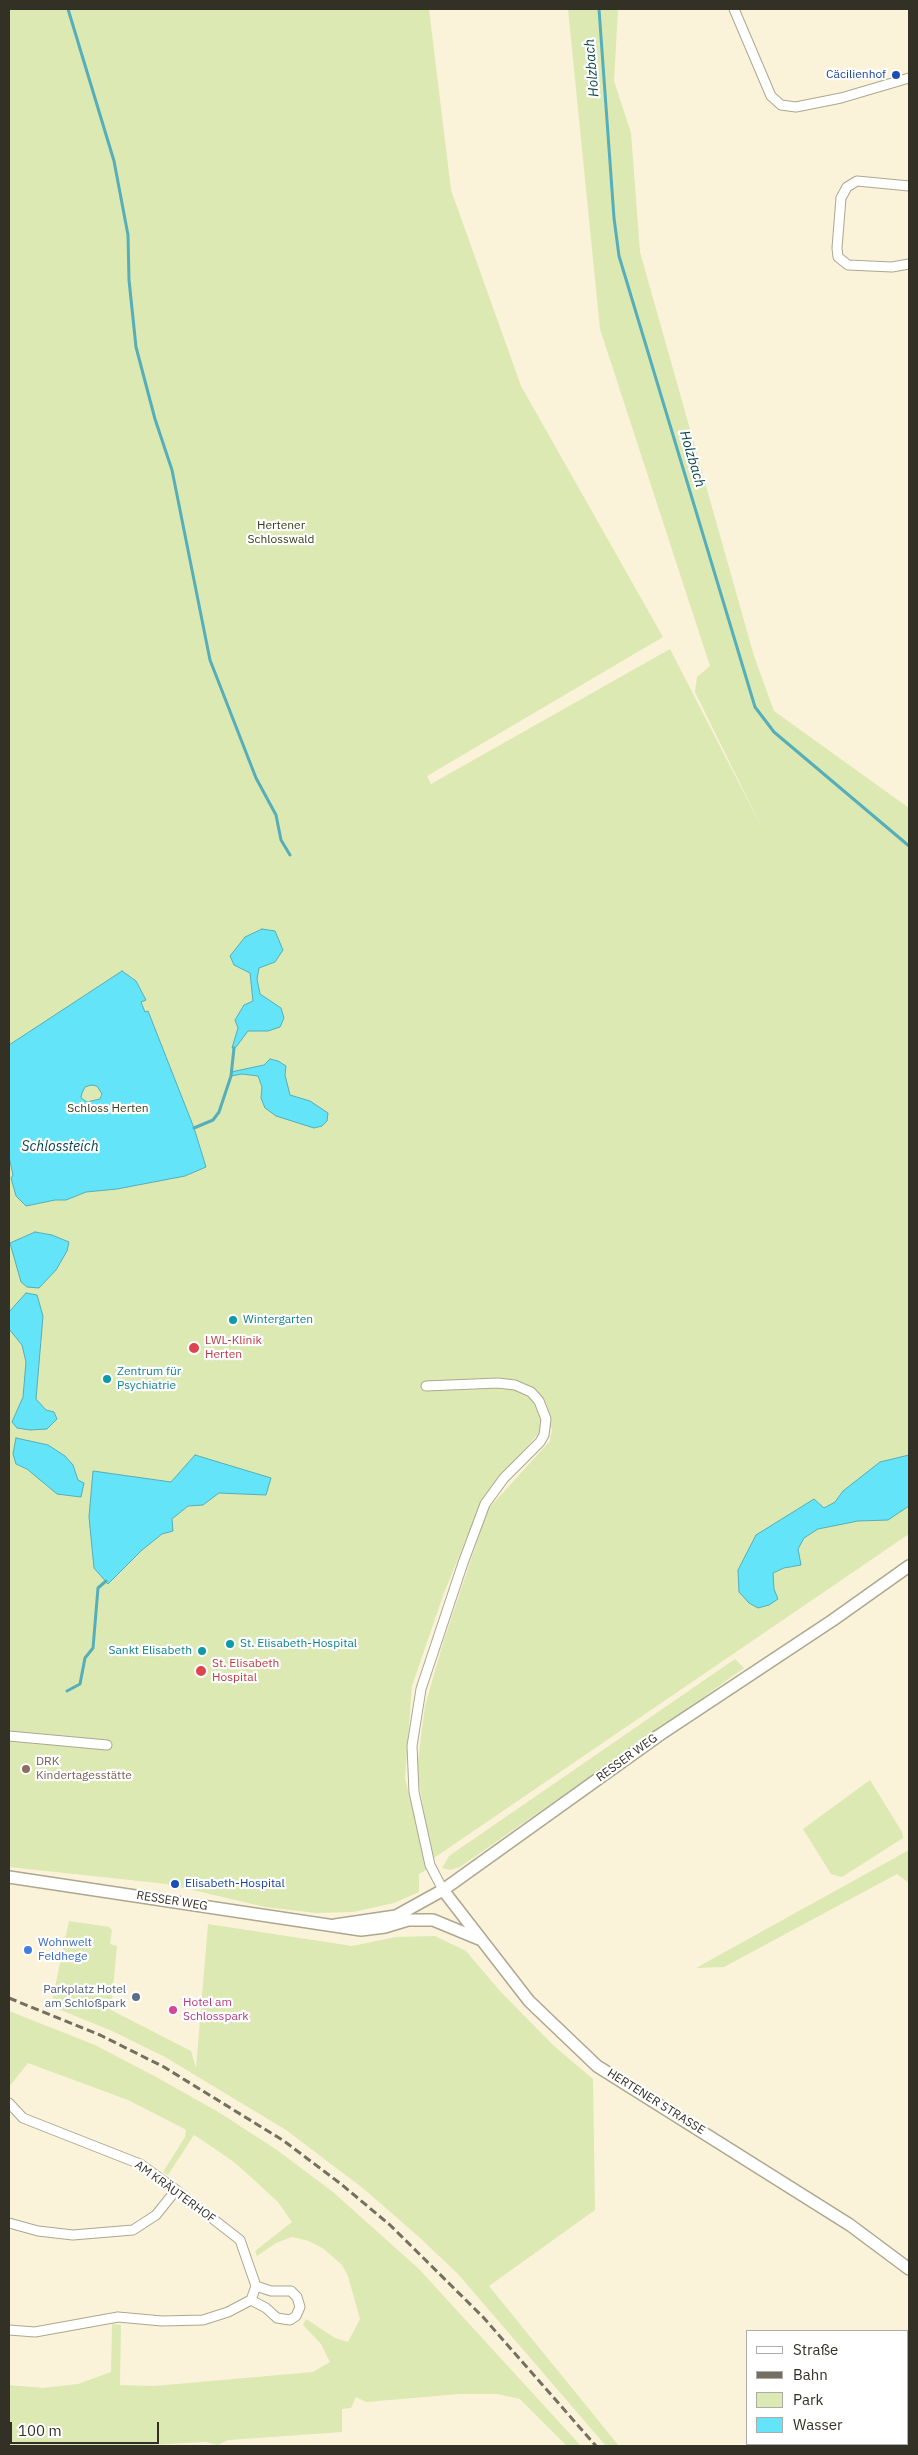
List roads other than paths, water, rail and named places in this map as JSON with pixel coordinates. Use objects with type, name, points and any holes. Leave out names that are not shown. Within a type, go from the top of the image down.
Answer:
[{"type":"main road","name":"RESSER WEG","points":[[335,1925],[396,1916],[443,1890],[658,1736],[833,1620],[909,1566]]},
{"type":"main road","name":"RESSER WEG","points":[[9,1876],[361,1930],[386,1927],[408,1920],[433,1920],[483,1941]]},
{"type":"main road","name":"HERTENER STRASSE","points":[[443,1890],[529,2001],[598,2066],[850,2225],[909,2268]]},
{"type":"street","points":[[734,9],[771,96],[781,105],[796,107],[841,98],[909,78]]},
{"type":"street","points":[[909,186],[857,181],[847,186],[841,198],[837,248],[838,257],[848,265],[892,267],[909,264]]},
{"type":"street","points":[[426,1386],[498,1383],[514,1385],[531,1392],[539,1401],[546,1419],[544,1435],[540,1442],[504,1478],[486,1504],[459,1572],[420,1689],[412,1746],[414,1792],[430,1866],[443,1890]]},
{"type":"street","points":[[9,1736],[107,1745]]},
{"type":"street","name":"AM KRÄUTERHOF","points":[[10,2107],[23,2118],[140,2164],[176,2190],[240,2240],[256,2286]]},
{"type":"street","points":[[9,2223],[38,2230],[73,2235],[133,2230],[156,2216],[176,2190]]},
{"type":"street","points":[[9,2330],[35,2332],[118,2317],[187,2322],[203,2320],[228,2312],[251,2300],[256,2286],[271,2291],[291,2291],[297,2297],[300,2307],[296,2316],[290,2320],[277,2318],[266,2308],[251,2300]]},
{"type":"water","points":[[262,929],[275,931],[283,950],[275,962],[259,968],[257,979],[260,994],[281,1008],[284,1018],[280,1027],[268,1031],[248,1031],[236,1047],[232,1048],[238,1028],[235,1020],[244,1005],[253,1001],[250,973],[234,965],[230,956],[245,937]]},
{"type":"water","name":"Schlossteich","points":[[122,971],[136,981],[146,1000],[141,1002],[145,1012],[148,1011],[194,1128],[206,1167],[185,1176],[117,1189],[86,1192],[66,1200],[55,1200],[26,1206],[16,1196],[11,1178],[13,1175],[9,1157],[9,1045]],"holes":[[[97,1086],[102,1094],[100,1099],[87,1102],[81,1098],[85,1087]]]},
{"type":"water","points":[[270,1059],[286,1066],[285,1075],[290,1095],[310,1101],[328,1113],[327,1121],[322,1126],[314,1128],[276,1116],[265,1108],[261,1098],[262,1087],[258,1076],[242,1074],[231,1076],[231,1072],[264,1065]]},
{"type":"water","points":[[35,1232],[52,1235],[69,1242],[67,1251],[56,1270],[39,1288],[27,1287],[21,1282],[10,1243]]},
{"type":"water","points":[[26,1293],[37,1295],[43,1316],[36,1399],[46,1410],[54,1412],[57,1419],[47,1429],[30,1430],[17,1428],[12,1422],[23,1397],[26,1362],[22,1345],[9,1329],[9,1312]]},
{"type":"water","points":[[16,1438],[48,1445],[65,1456],[73,1465],[78,1480],[84,1483],[81,1497],[57,1494],[27,1469],[16,1464],[13,1454]]},
{"type":"water","points":[[195,1455],[271,1478],[266,1495],[219,1493],[203,1505],[188,1506],[172,1519],[173,1531],[162,1534],[142,1550],[108,1584],[94,1568],[89,1517],[93,1471],[171,1482]]},
{"type":"water","points":[[909,1455],[909,1506],[888,1520],[858,1521],[818,1529],[804,1538],[798,1549],[801,1565],[784,1568],[773,1573],[774,1589],[778,1599],[769,1605],[758,1608],[749,1603],[739,1592],[738,1570],[756,1535],[814,1499],[824,1508],[835,1502],[843,1491],[880,1462]]},
{"type":"waterway","points":[[68,9],[114,161],[128,235],[129,280],[136,347],[155,419],[172,470],[210,660],[256,778],[276,815],[281,840],[290,855]]},
{"type":"waterway","name":"Holzbach","points":[[599,9],[614,218],[619,256],[755,707],[774,732],[909,846]]},
{"type":"waterway","points":[[194,1128],[213,1120],[219,1112],[231,1076],[234,1048]]},
{"type":"waterway","points":[[67,1691],[80,1684],[85,1658],[93,1648],[98,1588],[106,1581]]},
{"type":"railway","points":[[9,1998],[100,2035],[164,2067],[284,2141],[341,2184],[390,2225],[483,2317],[596,2446]]},
{"type":"place","name":"Cäcilienhof","points":[[896,75]]},
{"type":"place","name":"Wintergarten","points":[[233,1320]]},
{"type":"place","name":"LWL-Klinik Herten","points":[[194,1348]]},
{"type":"place","name":"Zentrum für Psychiatrie","points":[[107,1379]]},
{"type":"place","name":"St. Elisabeth-Hospital","points":[[230,1644]]},
{"type":"place","name":"Sankt Elisabeth","points":[[202,1651]]},
{"type":"place","name":"St. Elisabeth Hospital","points":[[201,1671]]},
{"type":"place","name":"DRK Kindertagesstätte","points":[[26,1769]]},
{"type":"place","name":"Elisabeth-Hospital","points":[[175,1884]]},
{"type":"place","name":"Wohnwelt Feldhege","points":[[28,1950]]},
{"type":"place","name":"Parkplatz Hotel am Schloßpark","points":[[136,1997]]},
{"type":"place","name":"Hotel am Schlosspark","points":[[173,2010]]},
{"type":"park label","name":"Hertener Schlosswald","points":[[281,533]]},
{"type":"park label","name":"Schloss Herten","points":[[108,1109]]}]
